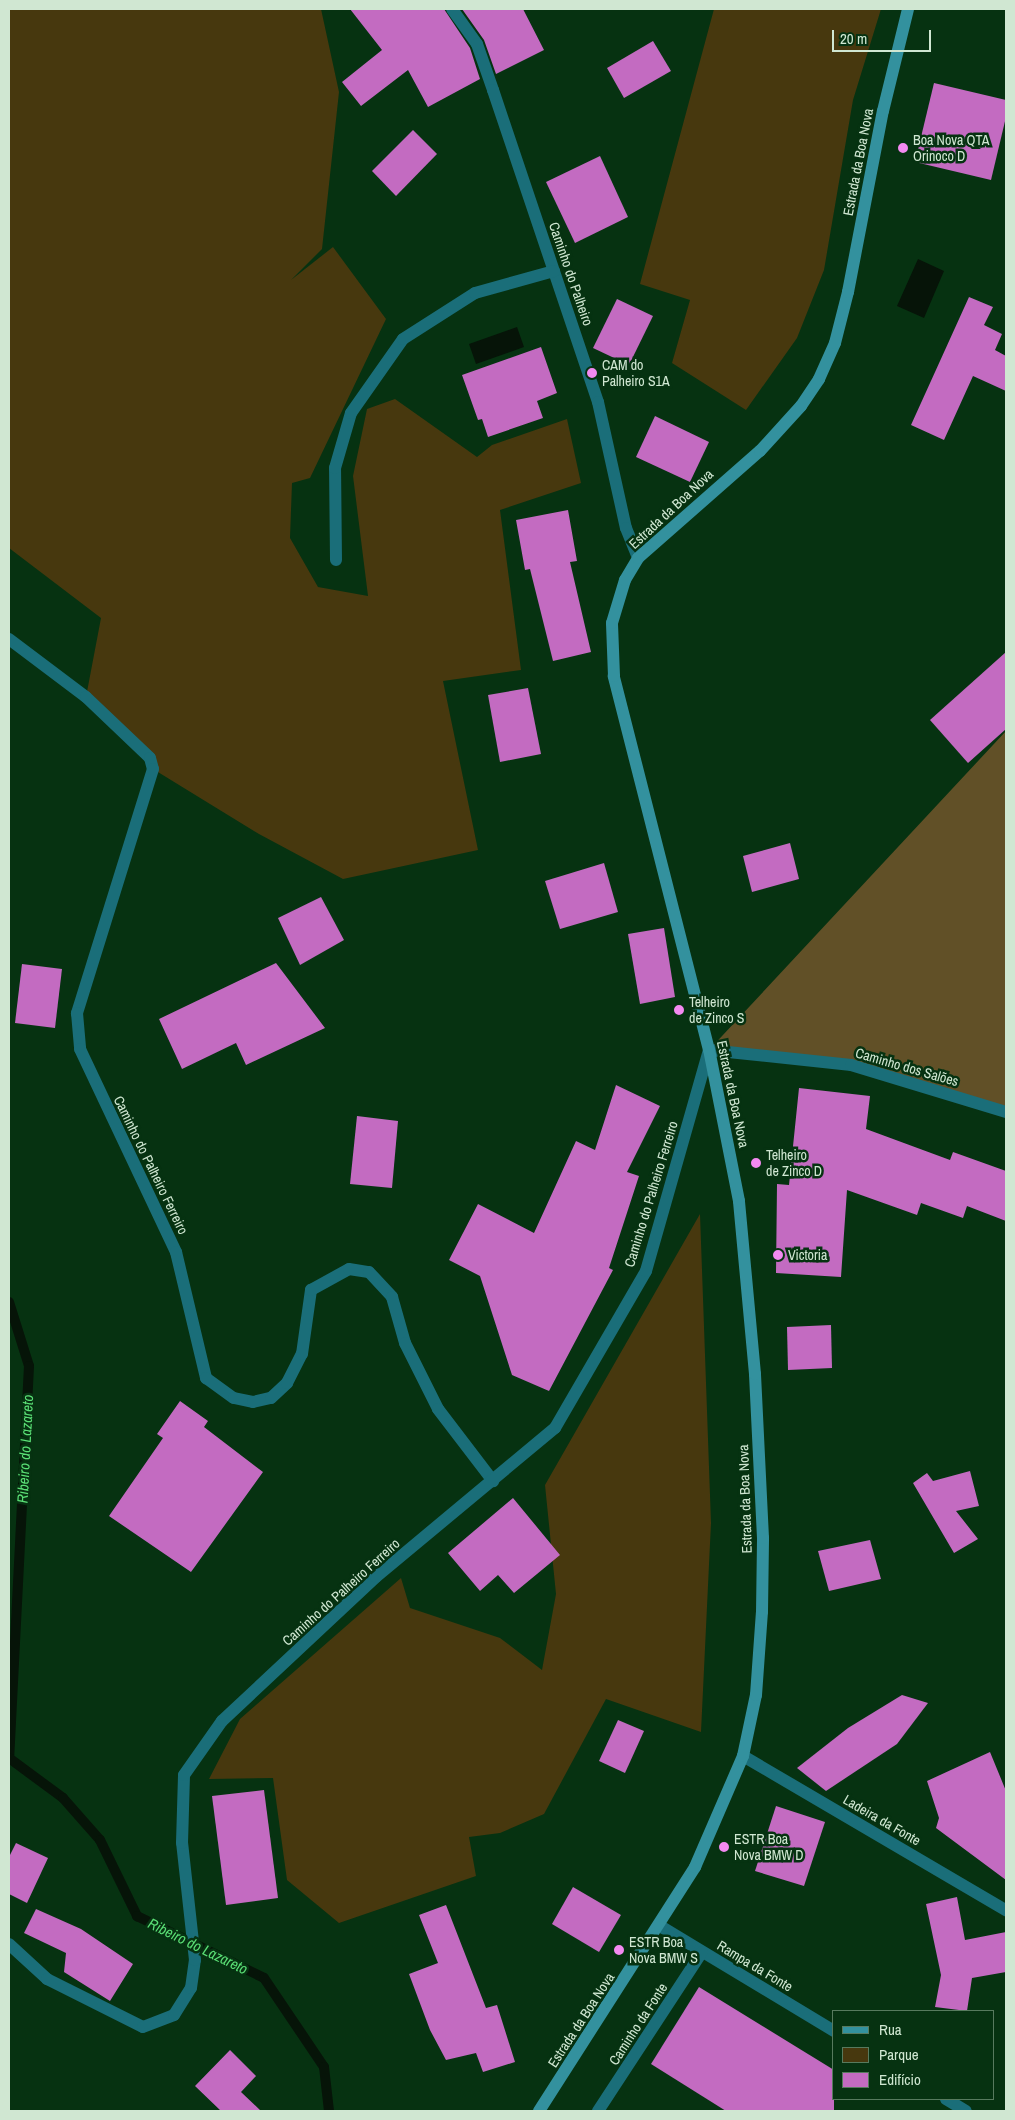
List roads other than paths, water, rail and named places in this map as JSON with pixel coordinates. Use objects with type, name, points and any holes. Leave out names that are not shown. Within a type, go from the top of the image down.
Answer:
[{"type":"main road","name":"Estrada da Boa Nova","points":[[539,2111],[660,1926],[695,1867],[743,1756],[756,1695],[763,1538],[755,1374],[739,1201],[709,1050],[614,676],[612,623],[626,580],[638,558],[760,451],[801,406],[819,379],[835,342],[848,292],[883,111],[908,9]]},
{"type":"street","name":"Caminho do Palheiro","points":[[452,9],[477,44],[554,271],[598,402],[626,528],[638,558]]},
{"type":"street","points":[[336,560],[335,468],[351,413],[403,339],[475,293],[554,271]]},
{"type":"street","name":"Caminho do Palheiro Ferreiro","points":[[9,639],[86,698],[150,758],[153,769],[77,1013],[80,1049],[176,1252],[206,1378],[216,1389],[234,1398],[253,1402],[271,1398],[287,1383],[302,1354],[312,1290],[350,1269],[369,1272],[392,1297],[421,1378],[468,1452],[492,1481]]},
{"type":"street","name":"Caminho dos Salões","points":[[709,1050],[851,1066],[1006,1112]]},
{"type":"street","name":"Caminho do Palheiro Ferreiro","points":[[9,1944],[46,1979],[143,2027],[174,2016],[191,1988],[195,1960],[194,1921],[182,1844],[184,1775],[222,1721],[376,1577],[555,1428],[646,1271],[709,1050]]},
{"type":"street","name":"Ladeira da Fonte","points":[[743,1756],[1006,1910]]},
{"type":"street","name":"Rampa da Fonte","points":[[660,1926],[832,2030]]},
{"type":"street","name":"Caminho da Fonte","points":[[598,2111],[702,1952]]},
{"type":"street","points":[[948,2100],[966,2111]]},
{"type":"waterway","name":"Ribeiro do Lazareto","points":[[9,1302],[29,1366],[9,1758],[63,1798],[100,1840],[137,1916],[264,1978],[324,2067],[329,2111]]},
{"type":"place","name":"Boa Nova QTA Orinoco D","points":[[903,148]]},
{"type":"place","name":"CAM do Palheiro S1A","points":[[592,373]]},
{"type":"place","name":"Telheiro de Zinco S","points":[[679,1010]]},
{"type":"place","name":"Telheiro de Zinco D","points":[[756,1163]]},
{"type":"place","name":"Victoria","points":[[778,1255]]},
{"type":"place","name":"ESTR Boa Nova BMW D","points":[[724,1847]]},
{"type":"place","name":"ESTR Boa Nova BMW S","points":[[619,1950]]}]
